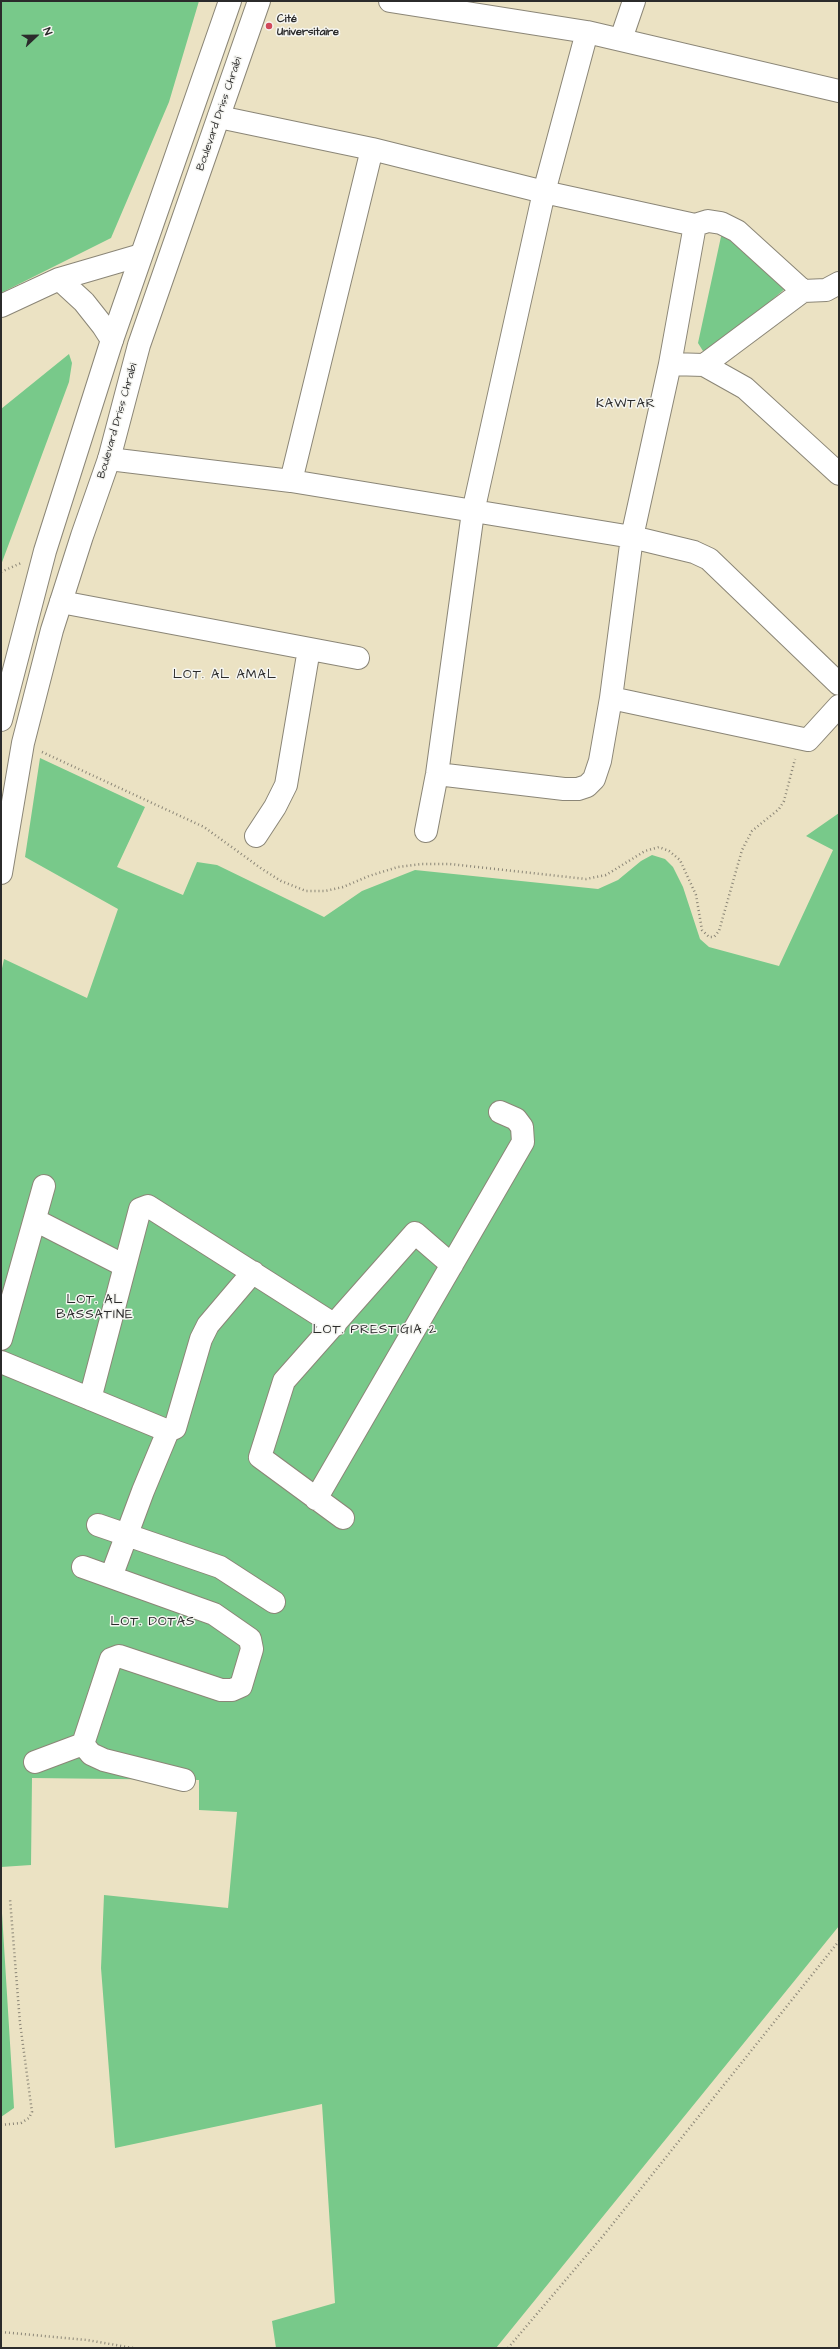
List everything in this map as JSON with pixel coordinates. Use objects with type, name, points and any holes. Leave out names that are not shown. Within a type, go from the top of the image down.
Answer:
[{"type":"street","points":[[1,720],[45,551],[112,340],[230,1]]},
{"type":"street","name":"Boulevard Driss Chraibi","points":[[1,873],[23,743],[61,602],[109,459],[139,345],[259,1]]},
{"type":"street","points":[[390,1],[586,32],[621,39],[839,91]]},
{"type":"street","points":[[621,39],[634,1]]},
{"type":"street","points":[[426,831],[437,774],[473,512],[544,192],[586,32]]},
{"type":"street","points":[[219,117],[372,149],[544,192],[695,225],[708,221],[721,222],[737,231],[803,291]]},
{"type":"street","points":[[292,481],[372,149]]},
{"type":"street","points":[[437,774],[564,789],[578,789],[587,786],[594,779],[600,761],[611,698],[632,537],[670,364],[695,225]]},
{"type":"street","points":[[1,306],[58,279],[141,255]]},
{"type":"street","points":[[58,279],[84,302],[112,340]]},
{"type":"street","points":[[704,365],[803,291],[826,290],[839,284]]},
{"type":"street","points":[[670,364],[704,365],[745,388],[839,474]]},
{"type":"street","points":[[109,459],[292,481],[632,537],[694,552],[709,559],[839,684]]},
{"type":"street","points":[[61,602],[358,658]]},
{"type":"street","points":[[256,836],[275,807],[286,785],[309,649]]},
{"type":"street","points":[[611,698],[808,740],[839,706]]},
{"type":"street","points":[[316,1498],[524,1142],[522,1127],[516,1119],[500,1112]]},
{"type":"street","points":[[1,1339],[44,1186]]},
{"type":"street","points":[[90,1399],[140,1209],[148,1206],[335,1325]]},
{"type":"street","points":[[35,1220],[125,1266]]},
{"type":"street","points":[[343,1518],[260,1457],[284,1381],[415,1233],[452,1265]]},
{"type":"street","points":[[111,1577],[168,1431],[175,1428],[201,1339],[208,1326],[253,1272]]},
{"type":"street","points":[[1,1362],[168,1431]]},
{"type":"street","points":[[98,1525],[220,1567],[274,1602]]},
{"type":"street","points":[[83,1567],[214,1614],[250,1639],[252,1649],[241,1686],[232,1690],[221,1690],[118,1656],[111,1659],[84,1744]]},
{"type":"street","points":[[35,1762],[84,1744]]},
{"type":"street","points":[[84,1744],[91,1754],[104,1760],[184,1780]]},
{"type":"path","points":[[23,743],[204,827],[281,881],[306,891],[325,891],[337,889],[398,867],[422,864],[450,864],[586,879],[606,875],[645,851],[659,847],[670,851],[680,860],[696,895],[702,930],[709,937],[714,937],[719,931],[742,850],[752,831],[779,809],[784,801],[792,763],[808,740]]},
{"type":"path","points":[[1,2125],[21,2123],[29,2118],[32,2112],[20,2023],[10,1899]]},
{"type":"path","points":[[508,2348],[603,2236],[839,1941]]},
{"type":"path","points":[[1,2332],[87,2340],[133,2348]]},
{"type":"green space","points":[[1,1],[199,1],[169,102],[111,238],[1,293]]},
{"type":"green space","points":[[722,232],[787,287],[724,341],[708,351],[703,351],[698,343]]},
{"type":"green space","points":[[69,354],[72,363],[69,382],[1,565],[1,409]]},
{"type":"green space","points":[[40,758],[145,807],[117,867],[183,895],[197,862],[217,865],[324,917],[362,891],[415,870],[598,889],[618,880],[641,861],[652,855],[665,859],[673,867],[683,887],[700,939],[709,947],[779,966],[833,850],[806,836],[839,813],[839,1926],[496,2348],[276,2348],[272,2321],[335,2303],[322,2104],[115,2148],[101,1968],[104,1895],[228,1908],[237,1812],[199,1810],[199,1780],[32,1778],[31,1865],[1,1867],[1,973],[4,959],[87,998],[118,909],[25,857]]},
{"type":"green space","points":[[1,1897],[14,2108],[1,2117]]},
{"type":"place","name":"Cité Universitaire","points":[[269,26]]},
{"type":"district","name":"KAWTAR","points":[[626,404]]},
{"type":"district","name":"LOT. AL AMAL","points":[[225,675]]},
{"type":"district","name":"LOT. AL BASSATINE","points":[[95,1308]]},
{"type":"district","name":"LOT. PRESTIGIA 2","points":[[375,1330]]},
{"type":"district","name":"LOT. DOTAS","points":[[153,1622]]}]
